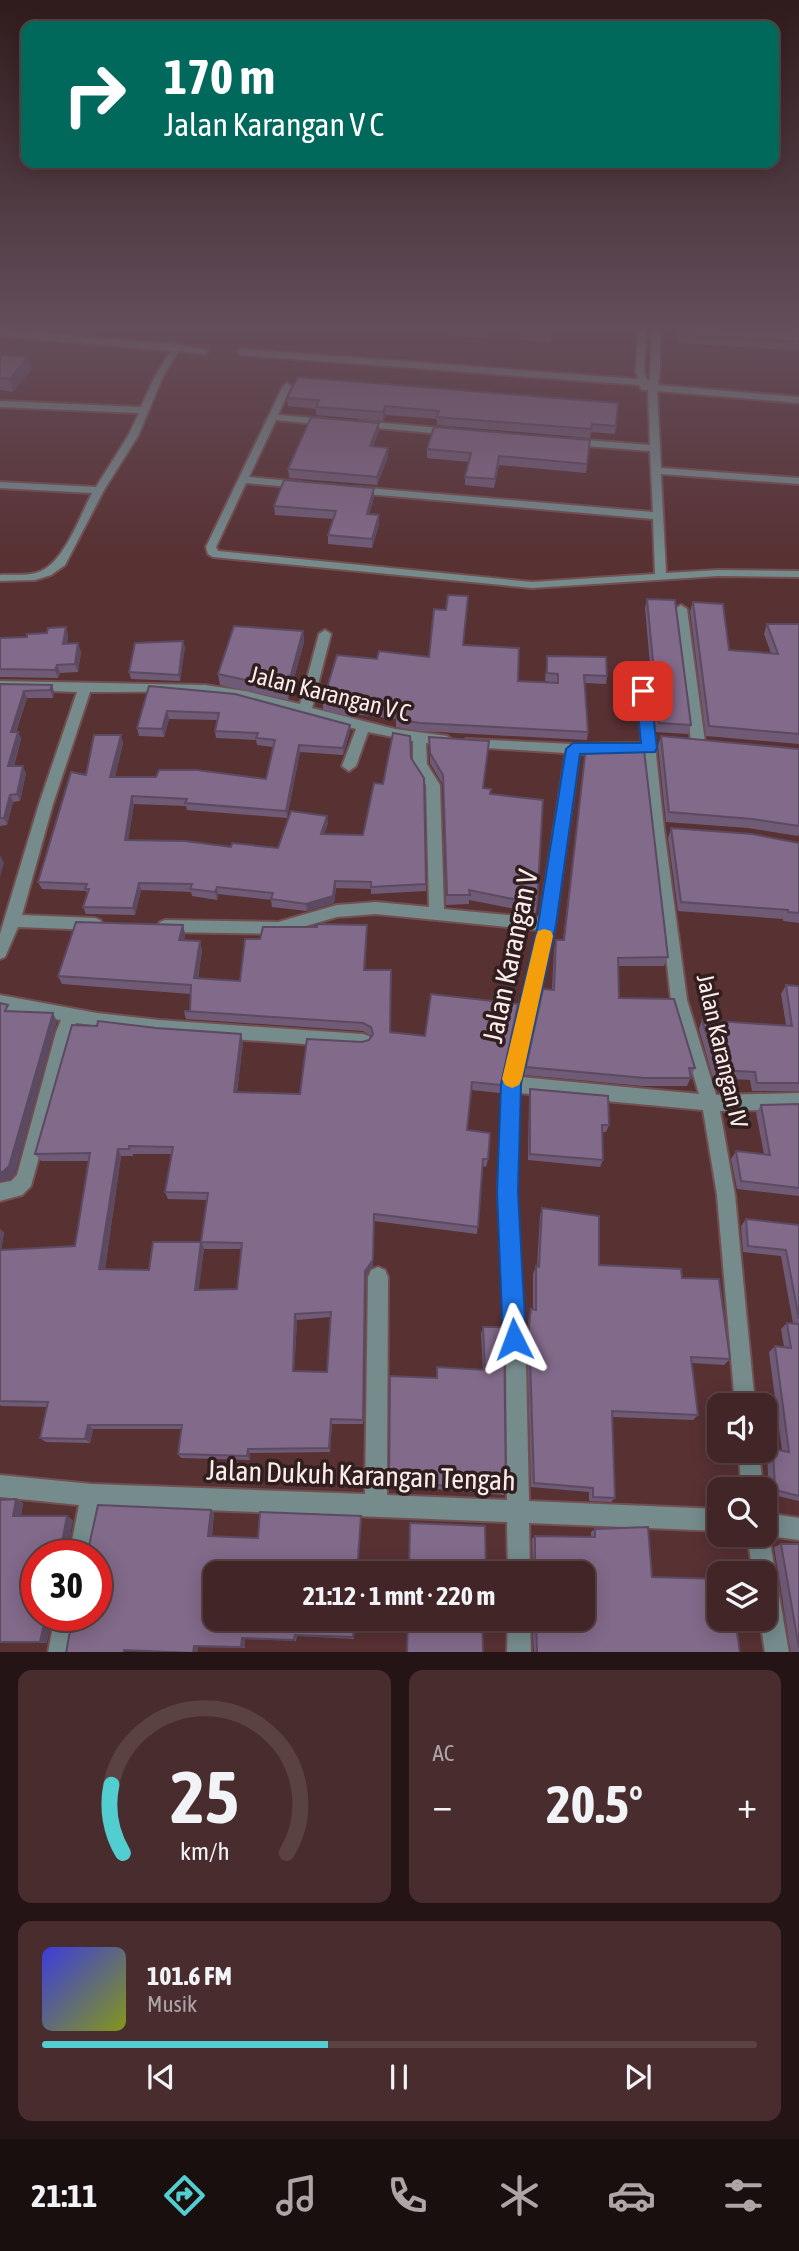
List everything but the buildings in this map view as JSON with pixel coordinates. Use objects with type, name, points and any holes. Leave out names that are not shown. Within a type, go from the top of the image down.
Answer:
[{"type":"street","points":[[0,578],[26,578],[55,569],[133,436],[148,403]]},
{"type":"street","points":[[279,403],[211,547],[212,552],[218,556],[532,585],[581,584],[661,576],[799,573]]},
{"type":"street","points":[[651,403],[661,576]]},
{"type":"street","points":[[0,404],[145,410]]},
{"type":"street","points":[[273,417],[341,423]]},
{"type":"street","points":[[355,424],[464,433]]},
{"type":"street","points":[[560,441],[655,448]]},
{"type":"street","points":[[656,471],[799,481]]},
{"type":"street","points":[[244,480],[313,486]]},
{"type":"street","points":[[0,485],[99,490]]},
{"type":"street","points":[[341,489],[658,516]]},
{"type":"street","points":[[681,609],[698,742]]},
{"type":"street","points":[[305,711],[325,634]]},
{"type":"street","name":"Jalan Karangan IV","points":[[640,667],[653,742],[679,1000],[710,1103],[726,1195],[744,1393]]},
{"type":"street","name":"Jalan Karangan V C","points":[[0,685],[170,687],[217,691],[419,739],[573,749],[653,742]]},
{"type":"street","points":[[0,953],[13,921],[46,804],[85,688]]},
{"type":"street","points":[[349,766],[363,727]]},
{"type":"street","points":[[419,739],[421,764],[433,785],[437,914]]},
{"type":"street","name":"Jalan Karangan V","points":[[519,1561],[507,1192],[511,1084],[547,925],[573,749]]},
{"type":"street","points":[[146,925],[278,928],[337,911],[376,908],[547,925]]},
{"type":"street","points":[[13,921],[106,924]]},
{"type":"street","points":[[0,1002],[71,1016],[159,1027],[363,1041]]},
{"type":"street","points":[[0,1192],[16,1189],[25,1180],[64,1032],[71,1016]]},
{"type":"street","points":[[511,1084],[710,1103],[799,1101]]},
{"type":"street","points":[[376,1504],[378,1277]]},
{"type":"street","name":"Jalan Dukuh Karangan Tengah","points":[[0,1486],[92,1496],[376,1504],[707,1519]]},
{"type":"street","points":[[83,1540],[92,1496]]},
{"type":"street","points":[[777,1526],[799,1529]]},
{"type":"street","points":[[60,1652],[64,1631]]},
{"type":"street","points":[[519,1631],[519,1652]]},
{"type":"street","points":[[773,1631],[777,1652]]},
{"type":"slow traffic","points":[[512,1079],[544,936]]},
{"type":"route","points":[[514,1339],[507,1192],[511,1084],[547,925],[573,749],[649,748],[643,691]]}]
